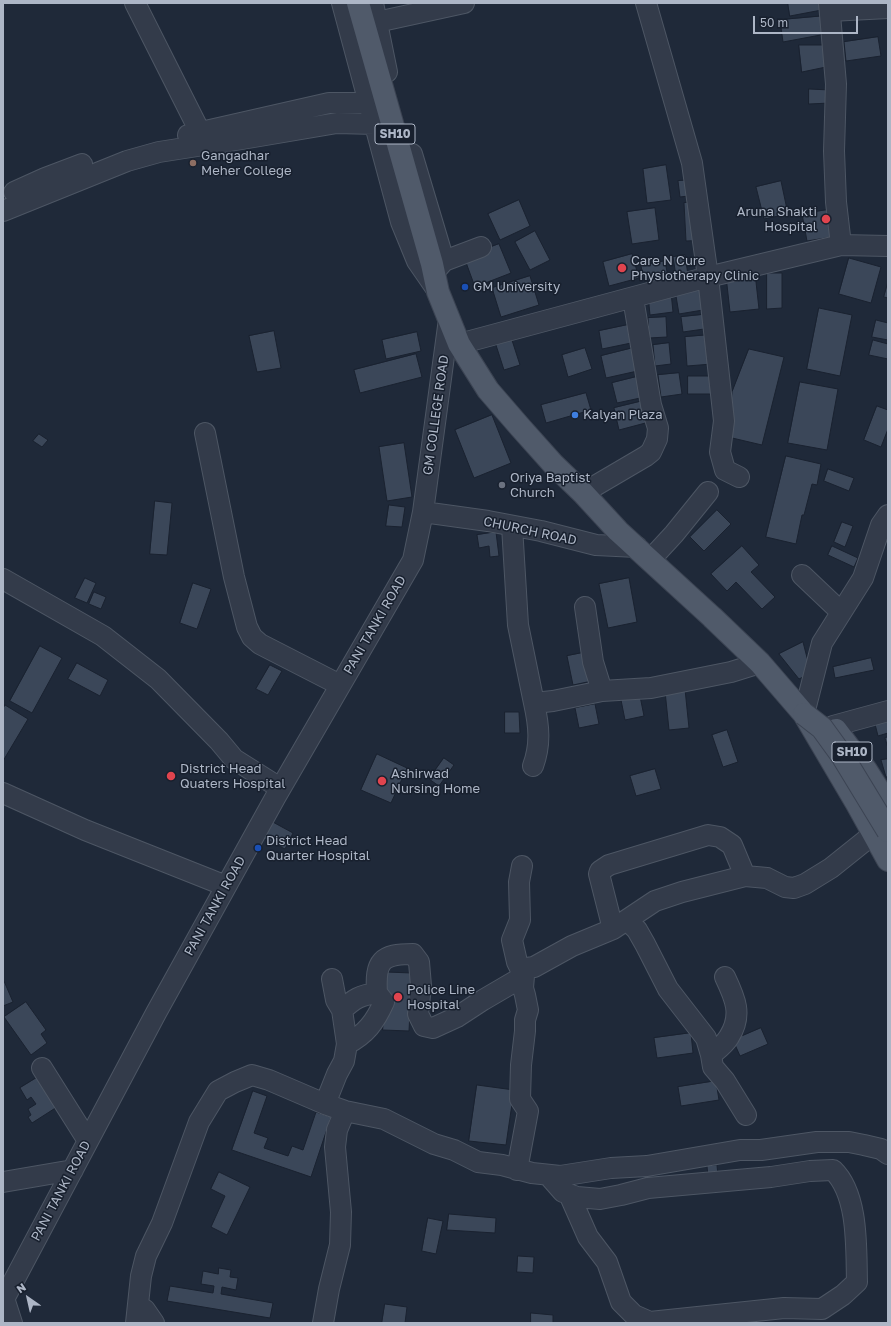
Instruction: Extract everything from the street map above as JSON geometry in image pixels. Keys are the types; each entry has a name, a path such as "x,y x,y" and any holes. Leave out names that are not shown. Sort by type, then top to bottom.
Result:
{"main road":[{"name":"SH10","path":"358,3 437,272 449,318 459,344 488,390 554,465 583,493 618,531 712,616 760,663 804,714 820,717 833,726 866,770 888,805"},
{"path":"804,714 822,728 843,757 883,829 888,860"}],"street":[{"path":"135,3 200,132"},
{"path":"342,3 401,222 417,261 437,272"},
{"path":"373,3 389,81 437,272"},
{"path":"376,22 464,3"},
{"path":"646,3 692,163 708,277 724,421 720,452 725,470 739,477"},
{"path":"841,245 836,202 834,151 836,84 830,7 888,8"},
{"path":"3,197 45,178 95,159 147,143 329,103 369,103"},
{"path":"3,211 120,163 160,152 337,123 375,124"},
{"path":"459,344 708,277 841,245 888,246"},
{"path":"437,272 481,247"},
{"path":"583,493 646,456 651,452 657,439 658,428 651,405 633,298"},
{"name":"GM COLLEGE ROAD","path":"423,512 449,318"},
{"path":"205,433 234,577 247,627 252,637 260,644 340,686"},
{"path":"643,553 674,534 708,492"},
{"name":"CHURCH ROAD","path":"423,512 488,521 540,531 596,545 643,553"},
{"name":"PANI TANKI ROAD","path":"4,1299 280,788 414,560 423,512"},
{"path":"804,714 822,643 863,578 881,525 888,515"},
{"path":"512,526 518,625 538,721 537,754 533,766"},
{"path":"802,575 842,612"},
{"path":"3,580 103,636 158,679 219,741 234,759 280,788"},
{"path":"585,607 593,662 602,691"},
{"path":"534,703 602,691 651,688 731,672 760,663"},
{"path":"833,726 888,711"},
{"path":"3,794 85,830 226,886"},
{"path":"347,1044 357,1038 377,1018 384,1002 377,993 376,982 378,968 384,959 396,954 413,954 419,962 421,986 418,1014 424,1026 433,1028 457,1017 522,973 572,946 620,924 655,901 682,892 745,876 767,878 785,887 794,888 805,884 831,868 883,829"},
{"path":"745,876 732,845 720,837 708,835 609,864 600,871 599,874 620,924 637,930 668,989 706,1038 712,1055 713,1067 725,1081 746,1115"},
{"path":"517,1170 528,1111 520,1099 525,1020 528,1010 526,995 523,988 522,973 512,940 520,920 519,882 522,866"},
{"path":"712,1055 729,1037 738,1015 734,997 725,977"},
{"path":"325,1104 344,1061 347,1044 342,1010 336,1000 332,979"},
{"path":"342,1010 353,999 366,994 377,993"},
{"path":"42,1068 88,1141"},
{"path":"137,1314 141,1276 146,1256 162,1223 199,1122 218,1091 252,1075 269,1080 345,1111 384,1119 434,1144 454,1150 478,1162 502,1165 517,1170 560,1176 611,1168 647,1166 717,1154 817,1142 849,1142 881,1149 888,1154"},
{"path":"322,1323 340,1245 341,1212 335,1147 337,1130 345,1111"},
{"path":"717,1154 724,1160 728,1181"},
{"path":"3,1182 73,1170"},
{"path":"548,1174 563,1192 569,1194 577,1197 600,1198 621,1195 648,1188 771,1178 810,1171 833,1170 841,1178 851,1205 856,1248 856,1282 843,1295 822,1309 784,1308 650,1322 634,1315 621,1302 608,1262 588,1237 569,1194"},
{"path":"4,1299 12,1323"},
{"path":"137,1314 145,1310 154,1323"}],"building":[{"path":"788,3 826,3 827,9 790,16"},
{"path":"825,16 826,34 783,42 780,20"},
{"path":"878,37 881,56 846,61 844,42"},
{"path":"799,45 823,45 826,67 802,72"},
{"path":"809,89 830,90 830,103 809,104"},
{"path":"666,165 671,200 647,203 643,169"},
{"path":"704,179 705,194 680,197 678,181"},
{"path":"781,181 788,214 764,219 756,187"},
{"path":"519,200 530,226 500,240 488,214"},
{"path":"707,201 710,240 686,241 684,203"},
{"path":"655,208 659,240 632,244 627,212"},
{"path":"833,209 832,237 807,241 802,214"},
{"path":"535,231 550,260 530,270 515,242"},
{"path":"499,244 511,273 475,287 464,257"},
{"path":"632,254 639,278 609,286 603,262"},
{"path":"685,255 688,275 676,276 673,257"},
{"path":"849,258 881,267 871,303 839,294"},
{"path":"665,261 668,277 644,281 641,266"},
{"path":"755,273 759,309 730,312 726,276"},
{"path":"767,273 782,273 782,308 767,309"},
{"path":"530,276 539,305 501,317 492,288"},
{"path":"888,282 888,298 884,297"},
{"path":"706,286 709,309 679,314 675,290"},
{"path":"671,292 673,312 650,315 648,295"},
{"path":"819,308 852,315 840,376 807,369"},
{"path":"710,314 711,328 683,332 681,317"},
{"path":"666,317 667,337 649,338 648,318"},
{"path":"876,320 888,323 888,340 872,337"},
{"path":"632,324 636,342 602,349 599,331"},
{"path":"274,331 281,368 257,372 249,336"},
{"path":"417,332 421,351 386,359 382,340"},
{"path":"709,335 712,364 687,366 685,337"},
{"path":"511,337 520,365 504,370 495,342"},
{"path":"873,340 888,344 888,359 869,355"},
{"path":"669,343 671,364 655,366 653,345"},
{"path":"637,347 642,370 606,378 601,356"},
{"path":"585,348 592,369 568,377 562,355"},
{"path":"749,349 784,357 762,445 728,437 732,392"},
{"path":"416,354 422,377 360,393 354,370"},
{"path":"679,373 682,394 661,397 658,375"},
{"path":"640,376 645,397 617,403 612,383"},
{"path":"688,376 714,376 715,394 688,394"},
{"path":"800,382 838,389 827,450 788,443"},
{"path":"586,393 591,410 546,423 541,405"},
{"path":"647,400 653,421 619,430 614,408"},
{"path":"877,406 888,410 888,429 881,447 864,440"},
{"path":"492,415 511,463 474,478 455,430"},
{"path":"39,434 48,440 42,447 33,441"},
{"path":"404,443 412,497 387,501 379,447"},
{"path":"786,456 821,464 817,485 812,484 804,515 802,515 796,544 766,537"},
{"path":"828,469 854,478 849,491 824,481"},
{"path":"155,501 172,503 167,555 150,554"},
{"path":"389,505 405,507 402,527 386,526"},
{"path":"717,510 731,524 704,551 690,537"},
{"path":"842,522 853,526 845,547 834,542"},
{"path":"496,532 499,556 490,557 489,546 479,548 477,535"},
{"path":"742,546 759,565 751,572 775,597 762,609 736,582 727,591 711,574"},
{"path":"832,546 858,558 854,567 828,555"},
{"path":"85,578 96,583 87,603 75,598"},
{"path":"629,578 637,622 608,628 599,584"},
{"path":"193,583 211,589 197,629 180,623"},
{"path":"94,592 106,597 101,609 89,604"},
{"path":"803,642 811,673 799,679 779,654"},
{"path":"40,646 62,658 32,713 10,701"},
{"path":"587,652 592,681 573,685 567,656"},
{"path":"871,658 874,670 835,678 833,667"},
{"path":"77,663 108,680 100,696 68,679"},
{"path":"270,665 282,671 268,695 256,689"},
{"path":"685,689 689,728 669,730 665,691"},
{"path":"640,696 644,716 625,720 621,700"},
{"path":"595,704 599,724 579,728 575,708"},
{"path":"5,705 28,719 3,761 3,709"},
{"path":"505,712 519,712 520,733 505,733"},
{"path":"888,716 888,733 878,736 874,720"},
{"path":"727,730 738,762 723,767 712,735"},
{"path":"888,737 888,748 885,738"},
{"path":"377,754 407,768 391,803 361,790"},
{"path":"444,758 454,765 439,786 429,779"},
{"path":"888,759 888,777 886,777 881,760"},
{"path":"655,769 661,789 636,796 630,776"},
{"path":"271,821 293,833 285,849 263,838"},
{"path":"386,972 412,973 409,1031 383,1030"},
{"path":"3,981 13,1002 3,1006"},
{"path":"26,1002 46,1030 41,1034 47,1043 31,1055 4,1017"},
{"path":"761,1028 768,1044 740,1056 733,1040"},
{"path":"691,1033 693,1053 657,1058 654,1038"},
{"path":"38,1077 57,1107 32,1123 28,1117 31,1115 28,1109 36,1104 31,1097 27,1100 20,1088"},
{"path":"716,1081 719,1100 681,1106 678,1087"},
{"path":"477,1085 514,1090 506,1145 469,1141"},
{"path":"253,1091 267,1096 254,1133 268,1138 264,1148 288,1156 292,1146 303,1150 316,1112 331,1117 311,1177 232,1150"},
{"path":"717,1165 718,1176 708,1177 707,1166"},
{"path":"219,1172 250,1187 227,1235 211,1227 225,1196 211,1189"},
{"path":"449,1214 496,1218 495,1233 447,1230"},
{"path":"428,1218 443,1221 436,1254 422,1251"},
{"path":"518,1256 534,1257 533,1273 517,1272"},
{"path":"219,1268 231,1270 230,1277 238,1278 236,1290 222,1287 221,1294 273,1303 270,1318 167,1301 170,1286 213,1293 214,1286 201,1284 203,1271 218,1274"},
{"path":"385,1304 407,1307 405,1323 382,1323"},
{"path":"531,1313 553,1315 553,1323 531,1323"}],"place":[{"name":"Gangadhar Meher College","path":"193,163"},
{"name":"Aruna Shakti Hospital","path":"826,219"},
{"name":"Care N Cure Physiotherapy Clinic","path":"622,268"},
{"name":"GM University","path":"465,287"},
{"name":"Kalyan Plaza","path":"575,415"},
{"name":"Oriya Baptist Church","path":"502,485"},
{"name":"District Head Quaters Hospital","path":"171,776"},
{"name":"Ashirwad Nursing Home","path":"382,781"},
{"name":"District Head Quarter Hospital","path":"258,848"},
{"name":"Police Line Hospital","path":"398,997"}]}
